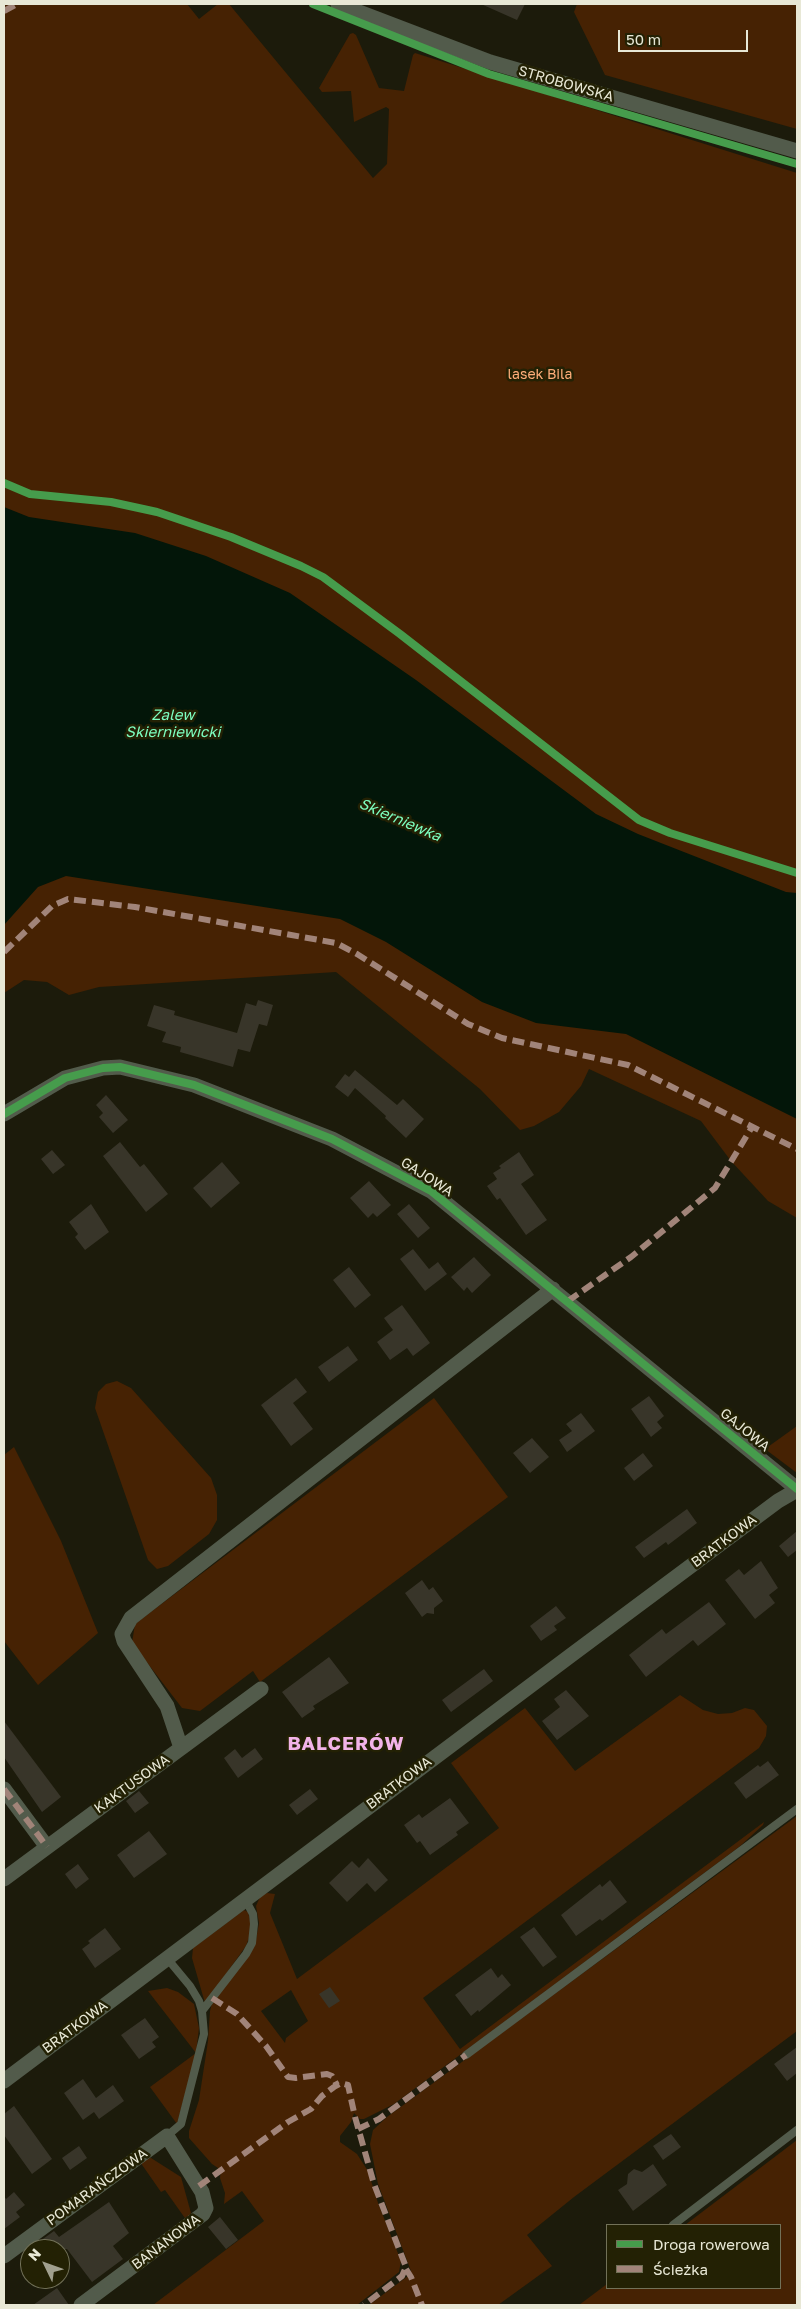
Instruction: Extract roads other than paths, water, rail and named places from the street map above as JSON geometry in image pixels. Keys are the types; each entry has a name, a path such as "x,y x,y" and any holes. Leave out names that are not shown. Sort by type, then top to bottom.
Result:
{"street":[{"name":"STROBOWSKA","path":"338,4 490,62 797,151"},
{"name":"GAJOWA","path":"4,1114 65,1078 103,1068 120,1067 194,1085 332,1139 431,1191 797,1489"},
{"path":"181,1748 167,1706 124,1641 122,1634 131,1618 553,1289"},
{"name":"BRATKOWA","path":"4,2082 166,1957 778,1501 797,1489"},
{"name":"KAKTUSOWA","path":"4,1879 261,1689"},
{"path":"4,1789 47,1847"},
{"name":"POMARAŃCZOWA","path":"4,2256 167,2136"},
{"name":"BANANOWA","path":"81,2305 203,2214 206,2208 202,2192 167,2136"}],"lane":[{"path":"466,2055 797,1810"},
{"path":"202,2010 246,1954 252,1943 253,1914 245,1898"},
{"path":"166,1957 190,1986 202,2010 204,2034 183,2118 177,2128 167,2136"},
{"path":"674,2224 797,2130"}],"water":[{"name":"Zalew Skierniewicki","path":"4,507 29,517 135,533 206,556 290,593 416,680 596,814 638,834 786,892 797,893 797,1119 626,1034 536,1023 482,1002 386,942 340,919 66,876 38,887 4,925"}],"district":[{"name":"BALCERÓW","path":"346,1744"}],"park label":[{"name":"lasek Bila","path":"540,375"}],"water label":[{"name":"Skierniewka","path":"400,820"}]}
